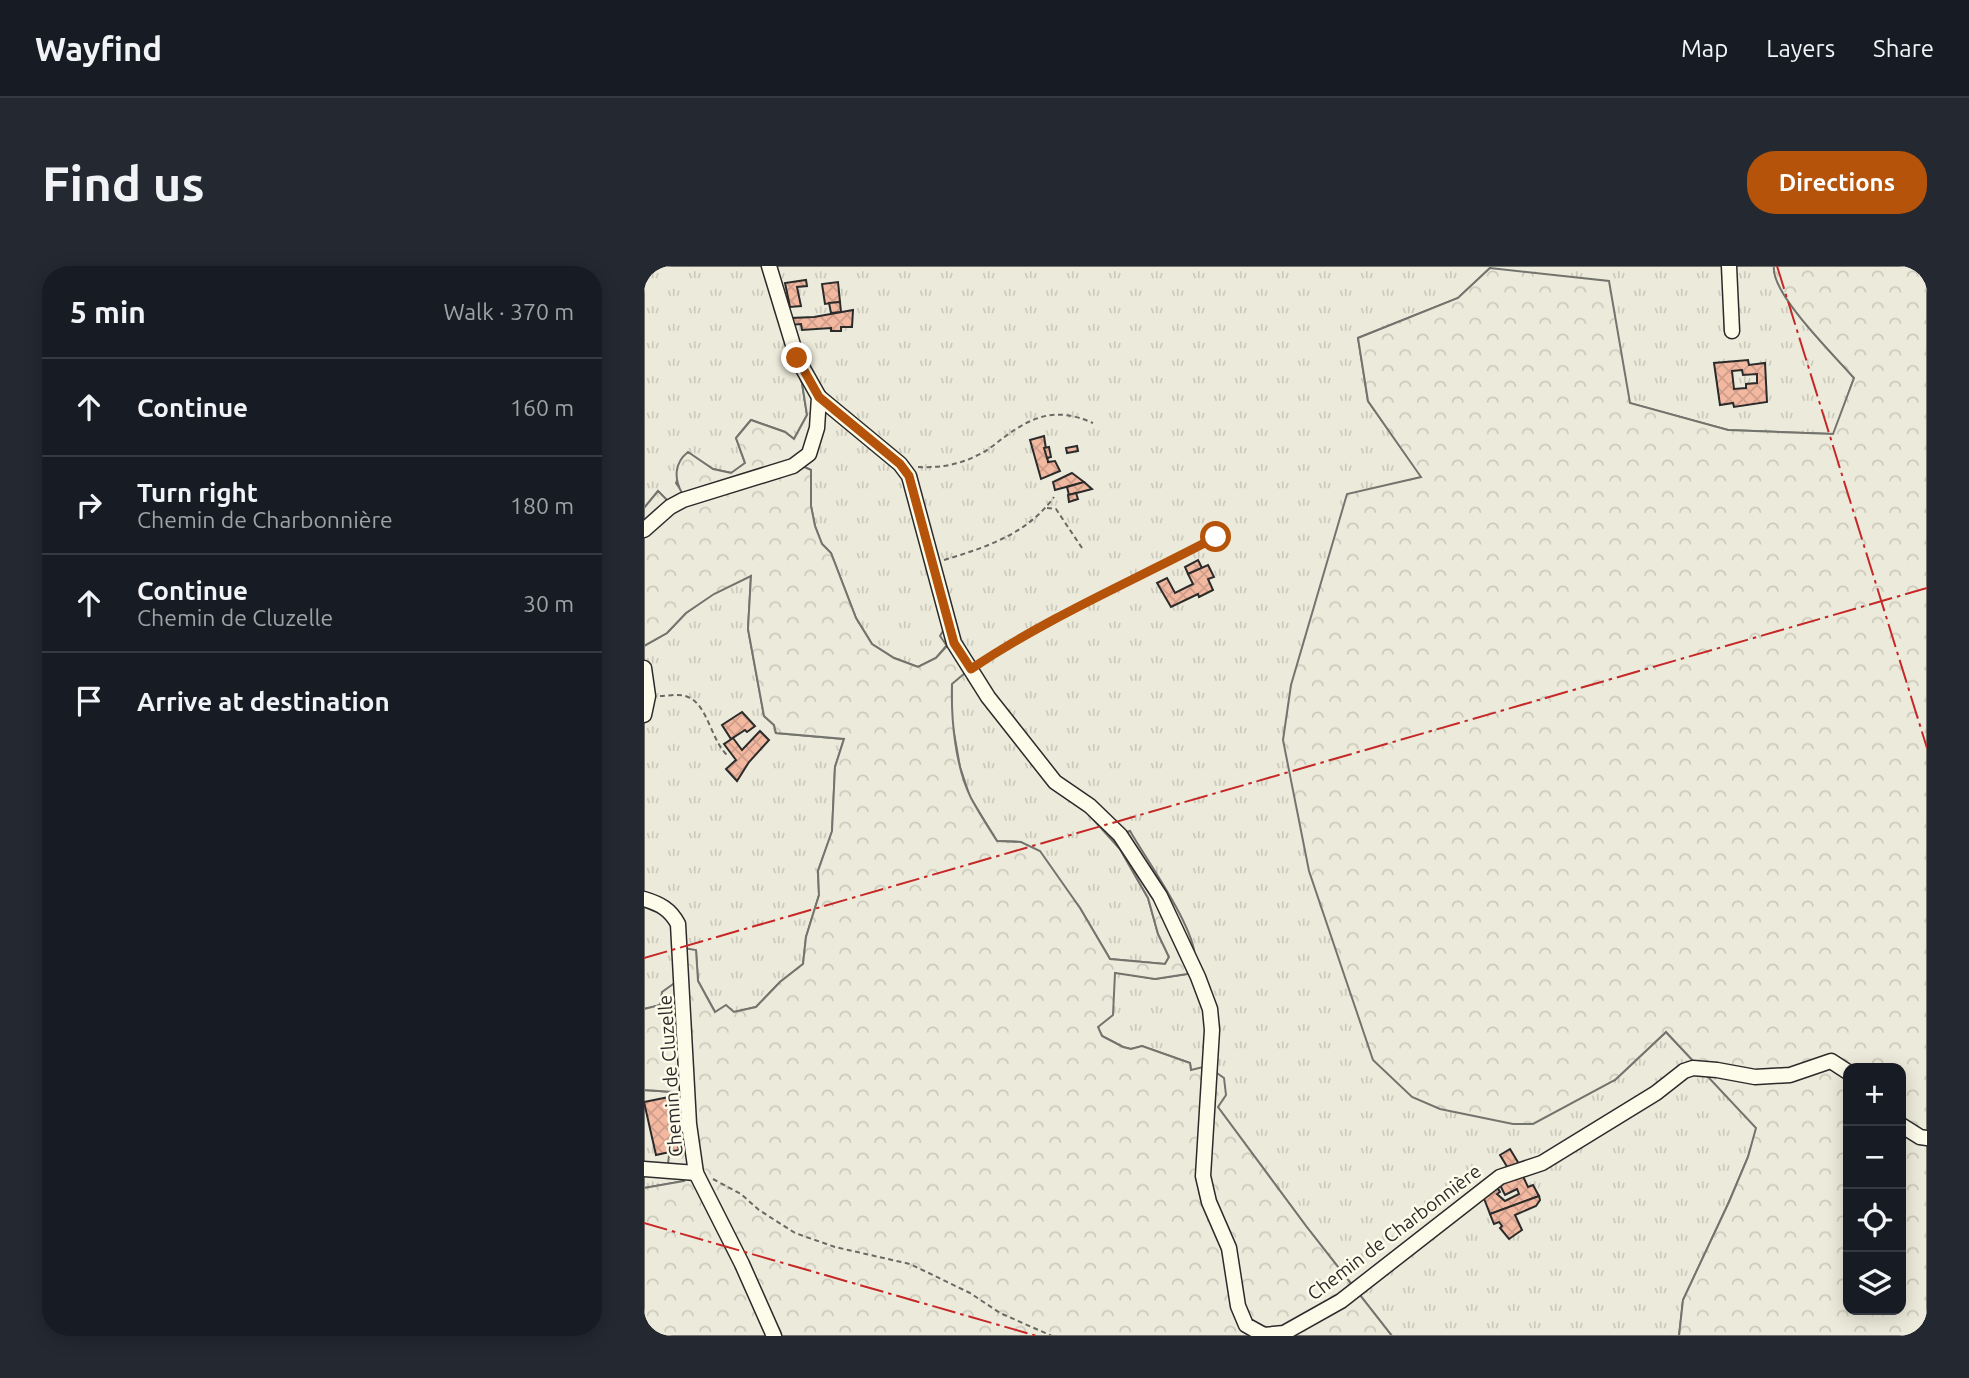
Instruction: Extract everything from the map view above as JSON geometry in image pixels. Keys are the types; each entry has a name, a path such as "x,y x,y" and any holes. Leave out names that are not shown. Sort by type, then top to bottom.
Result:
{"street":[{"path":"644,530 670,507 683,500 793,466 809,454 817,428 819,397 797,358 769,266"},
{"path":"1729,266 1732,331"},
{"name":"Chemin de Charbonnière","path":"819,397 900,464 909,476 954,643 988,697 1055,782 1090,806 1120,835 1160,897 1198,977 1210,1009 1212,1030 1203,1176 1209,1202 1229,1248 1238,1306 1246,1325 1264,1335 1284,1333 1342,1301 1500,1177 1542,1163 1656,1093 1684,1071 1693,1068 1717,1070 1755,1077 1790,1075 1831,1061 1843,1067"},
{"path":"644,668 648,695 644,715"},
{"name":"Chemin de Cluzelle","path":"644,899 661,904 672,913 678,924 689,1124 696,1173 742,1264 774,1336"},
{"path":"1903,1126 1920,1137 1927,1138"},
{"path":"644,1169 696,1173"}],"path":[{"path":"900,464 920,468 948,466 979,456 1012,431 1045,415 1059,413 1093,423"},
{"path":"933,564 1017,533 1046,508 1054,497"},
{"path":"1046,508 1056,509 1084,551"},
{"path":"971,669 1018,638 1075,606 1135,580 1216,537"},
{"path":"648,695 690,697 701,708 711,732 728,756"},
{"path":"696,1173 710,1177 741,1194 759,1210 795,1233 835,1247 911,1264 970,1293 1000,1313 1052,1336"}],"green space":[{"path":"644,266 1774,266 1776,278 1793,308 1854,378 1834,434 1728,430 1629,403 1490,268 1458,298 1358,338 1368,401 1422,477 1615,1080 1666,1032 1757,1128 1729,1202 1683,1300 1679,1336 1392,1336 1191,1071 1190,1063 1142,1046 1131,1049 1123,1047 1102,1036 1098,1028 1115,972 1155,979 1187,974 1130,831 1117,836 1091,817 1120,849 1148,898 1158,934 1169,957 1165,964 1110,959 1080,908 1061,883 1021,842 997,841 970,797 960,767 951,716 952,684 947,645 936,658 918,667 894,658 872,644 856,618 831,553 822,544 815,526 811,506 811,470 792,462 820,410 793,360 802,383 807,415 794,439 785,432 751,420 736,438 745,463 732,473 713,469 688,453 676,483 683,493 668,502 658,491 644,508"},
{"path":"1774,266 1927,266 1927,1336 1679,1336 1683,1300 1729,1202 1748,1157 1756,1128 1666,1032 1615,1080 1533,1124 1513,1124 1440,1109 1412,1097 1373,1060 1309,871 1283,740 1291,685 1347,494 1421,477 1368,401 1358,338 1458,298 1490,268 1609,281 1630,403 1728,430 1833,434 1854,378 1819,340 1782,292"},
{"path":"793,359 812,392 819,431 793,462 811,470 811,506 822,544 831,553 856,618 872,644 894,658 918,667 936,658 947,646 940,636 947,624 965,673 952,684 953,727 961,772 971,798 997,841 1021,842 1040,851 1080,908 1110,959 1165,964 1169,957 1158,934 1148,898 1120,849 1091,816 1117,836 1130,831 1180,913 1193,947 1193,966 1187,974 1155,979 1115,973 1113,1015 1098,1027 1102,1036 1123,1047 1131,1049 1142,1046 1190,1063 1191,1070 1207,1066 1224,1078 1226,1095 1218,1107 1392,1336 644,1336 644,1188 684,1181 679,1166 668,1164 669,1155 684,1151 673,1092 644,1090 644,1009 660,1005 662,992 687,974 683,948 696,950 698,981 715,1012 726,1005 734,1012 756,1007 780,982 803,964 806,937 819,895 818,871 832,831 835,767 844,739 776,733 774,725 764,716 748,629 751,576 714,594 686,613 667,633 644,646 644,508 658,491 668,501 682,493 677,471 680,461 688,452 713,469 731,473 745,463 736,438 751,420 785,432 794,439 807,415 802,383"},
{"path":"751,575 748,629 764,716 774,725 776,733 844,739 835,767 832,832 818,871 819,895 806,937 803,964 780,982 756,1007 734,1012 715,1012 698,981 696,950 688,974 661,1005 644,1009 644,646 667,633 686,613 714,593"},
{"path":"644,1090 673,1092 684,1152 680,1166 684,1181 644,1188"}],"building":[{"path":"806,280 807,286 797,287 801,306 790,307 785,283"},
{"path":"838,282 840,302 825,304 822,284"},
{"path":"840,302 841,312 831,313 829,303"},
{"path":"853,310 852,327 841,327 841,331 831,331 831,328 802,330 801,324 791,325 791,318"},
{"path":"1748,360 1749,365 1765,363 1767,402 1734,407 1733,403 1720,405 1714,363","holes":["1742,370 1743,375 1757,374 1757,383 1734,389 1732,371"]},
{"path":"1044,436 1048,462 1055,461 1060,471 1041,479 1030,440"},
{"path":"1077,446 1078,451 1067,453 1066,448"},
{"path":"1049,447 1051,457 1047,458 1044,448"},
{"path":"1072,473 1084,482 1055,490 1053,482"},
{"path":"1084,482 1092,489 1069,495 1067,487"},
{"path":"1076,493 1078,499 1069,502 1068,495"},
{"path":"1198,560 1202,568 1188,574 1185,567"},
{"path":"1208,565 1214,577 1208,579 1213,590 1171,607 1157,583 1167,578 1175,593 1193,584 1188,574"},
{"path":"742,712 755,726 731,739 722,725"},
{"path":"760,731 769,740 749,762 737,781 726,769 736,760 724,744 733,738 742,750"},
{"path":"669,1097 679,1150 656,1155 644,1102"},
{"path":"1510,1149 1519,1164 1509,1170 1500,1155"},
{"path":"1521,1172 1528,1187 1533,1185 1539,1196 1490,1214 1483,1196 1497,1187 1500,1192 1497,1194 1505,1201 1519,1194 1517,1189 1505,1195 1500,1185"},
{"path":"1539,1196 1540,1200 1536,1206 1515,1215 1522,1230 1509,1239 1500,1228 1502,1226 1499,1222 1494,1224 1490,1214"}],"power":[{"path":"1777,266 1927,748"},
{"path":"644,958 1927,588"},
{"path":"644,1223 1037,1336"}],"route":[{"path":"797,358 819,397 900,464 909,476 954,643 971,669 1018,638 1075,606 1135,580 1216,537"}]}
